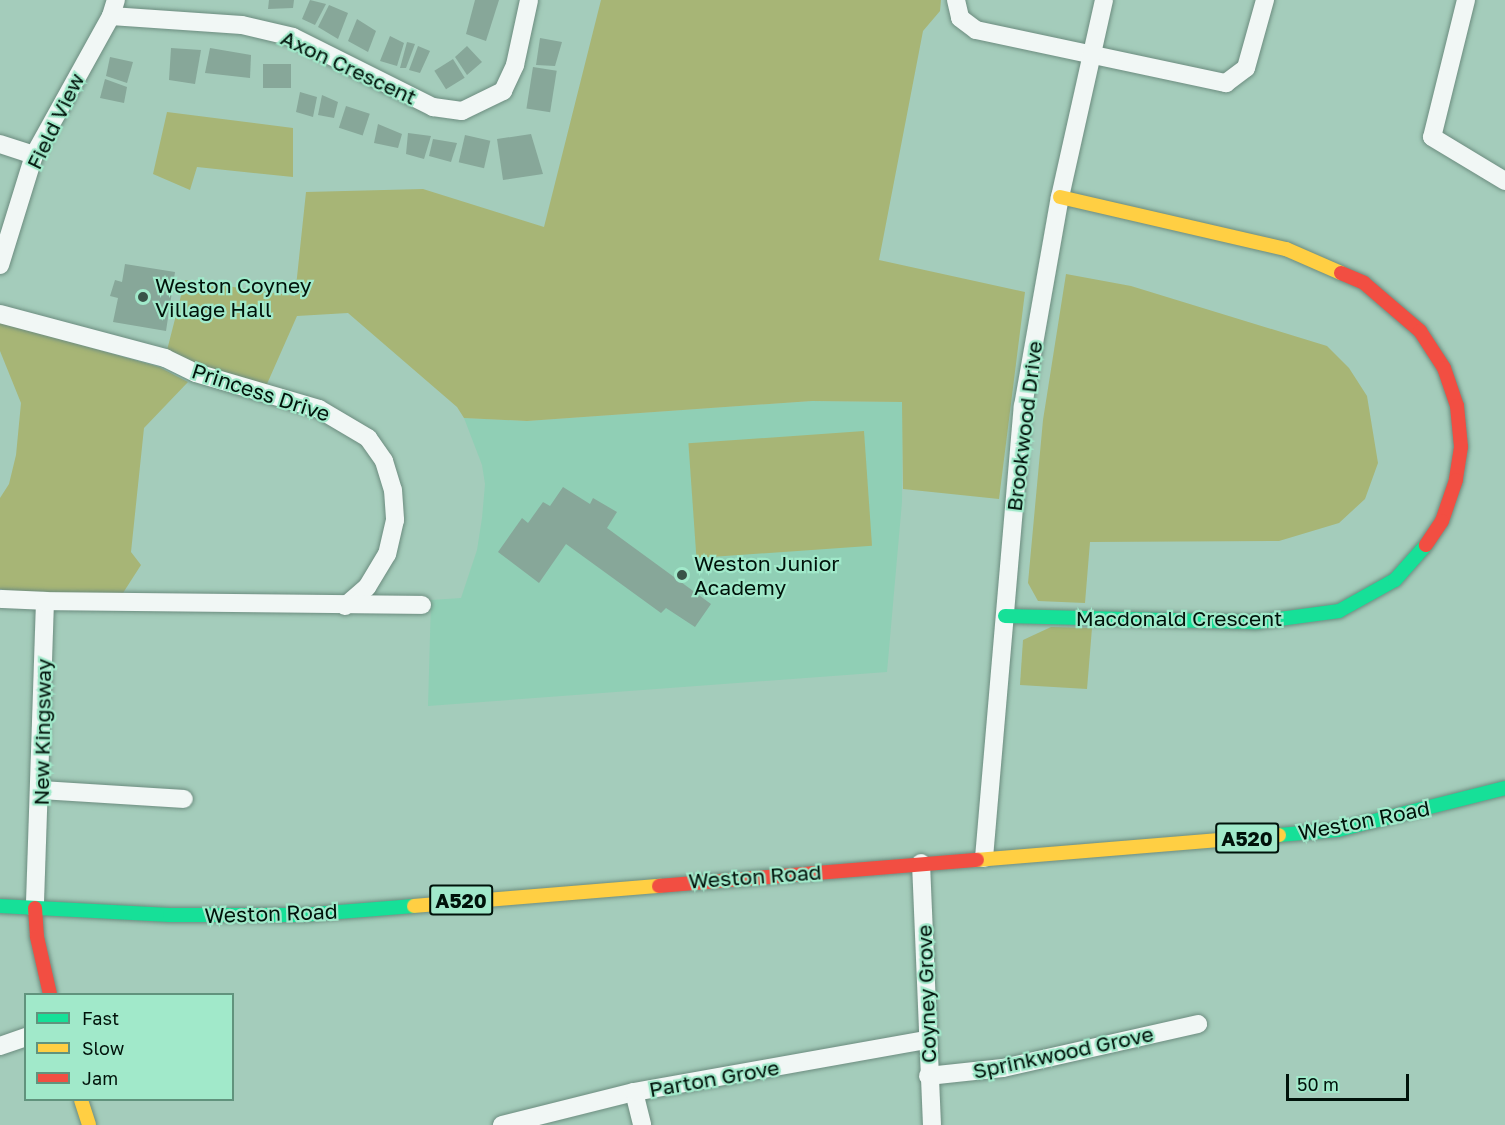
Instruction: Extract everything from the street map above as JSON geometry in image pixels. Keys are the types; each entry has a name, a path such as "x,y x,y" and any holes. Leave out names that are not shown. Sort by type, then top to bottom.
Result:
{"main road":[{"name":"Macdonald Crescent","path":"1005,616 1257,622 1339,611 1395,580 1416,561 1442,521 1456,480 1461,447 1457,406 1444,368 1412,323 1364,283 1286,249 1060,197"},
{"name":"Weston Road","path":"0,906 170,915 302,915 1338,830 1505,788"},
{"path":"35,908 37,937 50,993"},
{"path":"81,1101 89,1125"}],"street":[{"name":"Axon Crescent","path":"113,8 242,25 293,37 433,107 462,111 503,91 515,65 529,0"},
{"path":"956,0 960,18 976,30 1089,56 1226,83 1246,68 1265,0"},
{"name":"Brookwood Drive","path":"984,858 1023,406 1060,197 1089,56 1104,0"},
{"path":"1466,0 1432,137 1505,181"},
{"name":"Field View","path":"0,265 34,155 113,8"},
{"path":"0,144 34,155"},
{"name":"Princess Drive","path":"0,315 165,358 201,374 319,409 368,438 384,461 393,490 395,520 387,554 367,587 345,606"},
{"path":"0,598 45,601 345,606 422,605"},
{"name":"New Kingsway","path":"35,908 42,790 45,601"},
{"path":"42,790 184,799"},
{"name":"Coyney Grove","path":"921,863 928,1076 932,1125"},
{"name":"Sprinkwood Grove","path":"928,1076 1003,1068 1198,1024"},
{"path":"0,1046 24,1038"},
{"name":"Parton Grove","path":"502,1125 634,1092 927,1040"},
{"path":"634,1092 642,1125"}],"shaded area":[{"path":"601,0 941,0 940,11 923,31 879,260 1025,292 999,499 903,489 902,402 812,401 527,421 464,418 457,407 348,313 297,316 263,393 165,358 185,280 295,296 306,192 423,189 544,227"},
{"path":"167,112 293,128 293,177 197,167 190,190 153,174"},
{"path":"1066,274 1131,286 1327,346 1349,368 1367,396 1378,463 1365,499 1339,523 1279,541 1090,542 1085,603 1038,601 1028,583 1043,420"},
{"path":"0,322 159,367 188,382 144,428 131,552 141,565 123,593 33,595 0,589 0,498 9,484 16,455 21,403 0,351"},
{"name":"Weston Junior Academy","path":"812,401 903,402 902,502 887,672 428,706 431,600 461,598 477,550 482,518 485,484 482,465 464,418 527,421"},
{"path":"864,431 872,546 696,558 688,443"},
{"path":"1051,627 1092,628 1087,689 1020,685 1023,640"}],"building":[{"path":"269,0 294,0 293,8 268,9"},
{"path":"310,0 326,4 315,25 302,19"},
{"path":"475,0 499,0 486,41 466,34"},
{"path":"329,5 348,13 338,39 318,27"},
{"path":"357,19 376,31 368,52 348,41"},
{"path":"390,36 404,43 397,66 380,61"},
{"path":"540,38 562,42 555,66 536,65"},
{"path":"407,42 415,44 406,68 400,68"},
{"path":"418,46 430,51 420,73 409,70"},
{"path":"467,46 482,62 467,75 455,57"},
{"path":"171,48 201,50 195,84 169,80"},
{"path":"210,48 251,55 250,78 205,73"},
{"path":"110,57 133,62 127,83 106,76"},
{"path":"453,59 465,78 446,89 434,71"},
{"path":"263,64 291,64 291,88 263,88"},
{"path":"533,67 557,71 550,112 526,108"},
{"path":"105,79 127,87 124,103 100,98"},
{"path":"300,92 317,97 313,117 296,112"},
{"path":"322,95 338,102 334,118 318,115"},
{"path":"346,106 370,114 363,136 339,128"},
{"path":"378,124 402,134 398,148 374,143"},
{"path":"408,133 431,136 424,159 406,154"},
{"path":"531,134 543,174 503,180 497,139"},
{"path":"465,135 490,141 484,168 459,162"},
{"path":"433,139 457,143 451,162 429,156"},
{"name":"Weston Coyney Village Hall","path":"125,264 175,272 166,331 113,322 118,298 110,296 115,280 122,282"},
{"path":"563,487 590,504 593,498 617,512 607,528 711,604 695,627 666,608 661,613 566,544 539,583 498,552 522,518 528,523 543,502 550,506"}],"traffic: fast":[{"path":"1005,616 1257,622 1339,611 1395,580 1426,545"},
{"path":"1279,835 1338,830 1505,788"},
{"path":"0,906 170,915 302,915 414,906"}],"traffic: slow":[{"path":"1060,197 1286,249 1341,273"},
{"path":"977,860 1279,835"},
{"path":"414,906 659,886"},
{"path":"81,1101 89,1125"}],"traffic: jam":[{"path":"1341,273 1364,283 1420,331 1444,368 1457,406 1461,447 1456,480 1442,521 1426,545"},
{"path":"659,886 977,860"},
{"path":"35,908 37,937 50,993"}],"place":[{"name":"Weston Coyney Village Hall","path":"143,297"},
{"name":"Weston Junior Academy","path":"682,575"}]}
